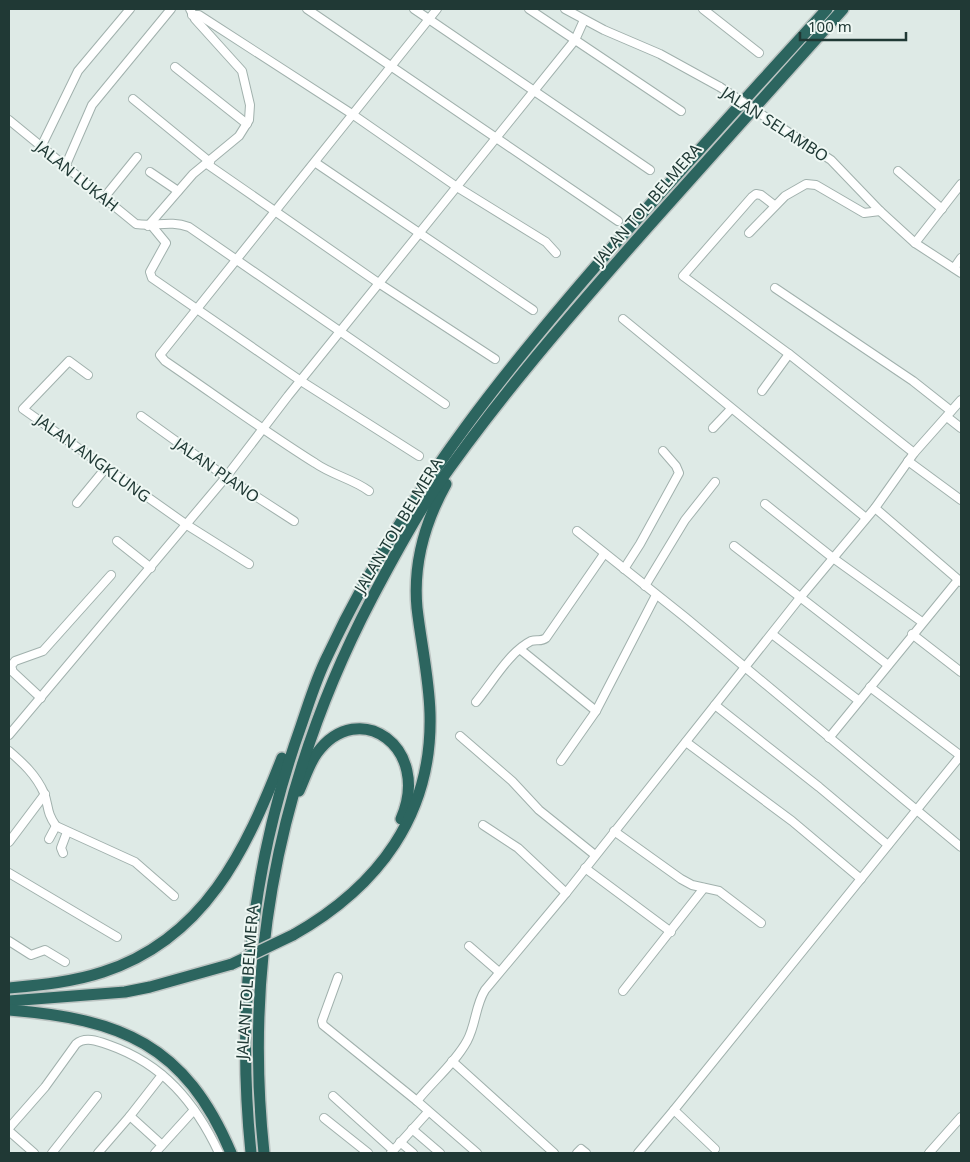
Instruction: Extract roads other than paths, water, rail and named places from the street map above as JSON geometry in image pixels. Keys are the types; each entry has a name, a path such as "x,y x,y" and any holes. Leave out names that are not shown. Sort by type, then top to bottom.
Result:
{"highway":[{"name":"JALAN TOL BELMERA","path":"251,1153 245,1072 245,1000 256,893 270,827 288,763 325,660 349,612 420,489 476,410 556,310 827,9"},
{"name":"JALAN TOL BELMERA","path":"264,1153 258,1071 259,999 264,936 280,842 307,748 336,673 356,629 398,549 430,496 470,441 562,324 842,9"},
{"path":"9,1002 125,992 176,981 231,961 328,913 373,874 396,844 416,802 426,763 430,713 417,606 420,555 431,514 470,441"},
{"path":"9,988 64,981 120,966 136,958 187,923 209,900 236,861 268,794 298,717 316,685"},
{"path":"280,842 309,766 318,752 330,740 343,732 367,731 379,733 392,741 400,750 409,773 410,784 408,799 396,831 384,851 348,891 292,932"},
{"path":"9,997 88,992 124,986 231,961"},
{"path":"9,1010 53,1013 92,1021 142,1041 163,1056 188,1079 208,1107 231,1153"}],"street":[{"path":"41,147 78,71 130,9"},
{"path":"65,167 92,105 170,9"},
{"path":"307,9 392,65 618,221"},
{"path":"414,9 535,89 650,170"},
{"path":"369,491 361,485 325,470 263,429 162,358 161,353 316,163 352,114 437,9"},
{"path":"529,9 681,111"},
{"name":"JALAN SELAMBO","path":"565,9 584,20 660,54 720,87 831,160 880,211 915,243 961,273"},
{"path":"704,9 759,53"},
{"path":"191,12 199,15 352,114 457,187 546,242 556,253"},
{"path":"150,226 193,174 209,163 239,136 247,124 250,105 242,71 191,12"},
{"path":"9,735 226,478 418,234 575,40 584,20"},
{"path":"176,67 247,124"},
{"path":"133,99 209,163 275,212 380,284 495,359"},
{"name":"JALAN LUKAH","path":"10,124 136,224 150,226"},
{"path":"103,199 137,157"},
{"path":"316,163 418,234 534,310"},
{"path":"898,171 942,208"},
{"path":"150,172 178,192"},
{"path":"749,233 774,205 794,189 806,184 816,185 864,213 880,211"},
{"path":"915,243 961,184"},
{"path":"774,205 762,195 756,194 752,197 683,276 789,354 914,453"},
{"path":"150,226 166,223 189,227 402,372 445,404"},
{"path":"150,226 166,243 150,276 197,311 301,381 419,456"},
{"path":"954,268 961,258"},
{"path":"775,288 913,381 949,414 961,428"},
{"path":"623,320 866,518"},
{"path":"762,391 789,354"},
{"name":"JALAN ANGKLUNG","path":"88,375 68,361 23,409 105,469 187,525 249,564"},
{"path":"417,1101 452,1061 471,1033 479,1000 499,972 566,893 800,599 875,508 914,453 961,400"},
{"path":"713,428 731,409"},
{"name":"JALAN PIANO","path":"141,416 226,478 294,521"},
{"path":"624,568 640,544 679,473 676,466 663,451"},
{"path":"908,461 961,500"},
{"path":"77,503 105,469"},
{"path":"645,586 685,520 715,482"},
{"path":"765,504 834,558 922,622"},
{"path":"828,738 922,622 960,581 875,508"},
{"path":"577,531 746,668 828,738 918,809 961,847"},
{"path":"117,541 151,568"},
{"path":"734,546 800,599 888,665"},
{"path":"476,702 521,650 532,641 542,641 546,638 604,554"},
{"path":"41,698 13,672 12,666 15,661 43,651 111,575"},
{"path":"561,761 596,711 656,595"},
{"path":"772,634 858,700"},
{"path":"912,634 961,672"},
{"path":"521,650 596,711"},
{"path":"638,1153 961,756 870,687"},
{"path":"715,706 819,787 888,845"},
{"path":"460,736 512,781 539,810 595,855"},
{"path":"686,742 792,821 861,878"},
{"path":"9,751 34,776 44,794 48,814 56,826 135,862 174,896"},
{"path":"9,842 44,794"},
{"path":"483,824 518,848 566,893"},
{"path":"49,838 56,826"},
{"path":"614,831 681,879 704,888 719,891 761,923"},
{"path":"63,853 61,848 67,832"},
{"path":"585,868 671,932"},
{"path":"9,873 117,937"},
{"path":"623,991 704,888"},
{"path":"9,941 31,955 46,950 65,962"},
{"path":"469,946 499,972"},
{"path":"338,978 322,1021 323,1024 477,1153"},
{"path":"34,1153 9,1130 80,1040 96,1041 137,1056 178,1087 219,1153"},
{"path":"452,1061 554,1153"},
{"path":"98,1153 162,1075"},
{"path":"52,1153 97,1096"},
{"path":"333,1096 392,1151 428,1112"},
{"path":"155,1153 194,1110"},
{"path":"674,1110 715,1149"},
{"path":"130,1116 162,1145"},
{"path":"930,1153 961,1117"},
{"path":"324,1118 368,1153"},
{"path":"412,1129 440,1153"},
{"path":"400,1142 413,1153"},
{"path":"577,1153 581,1149 586,1153"}]}
